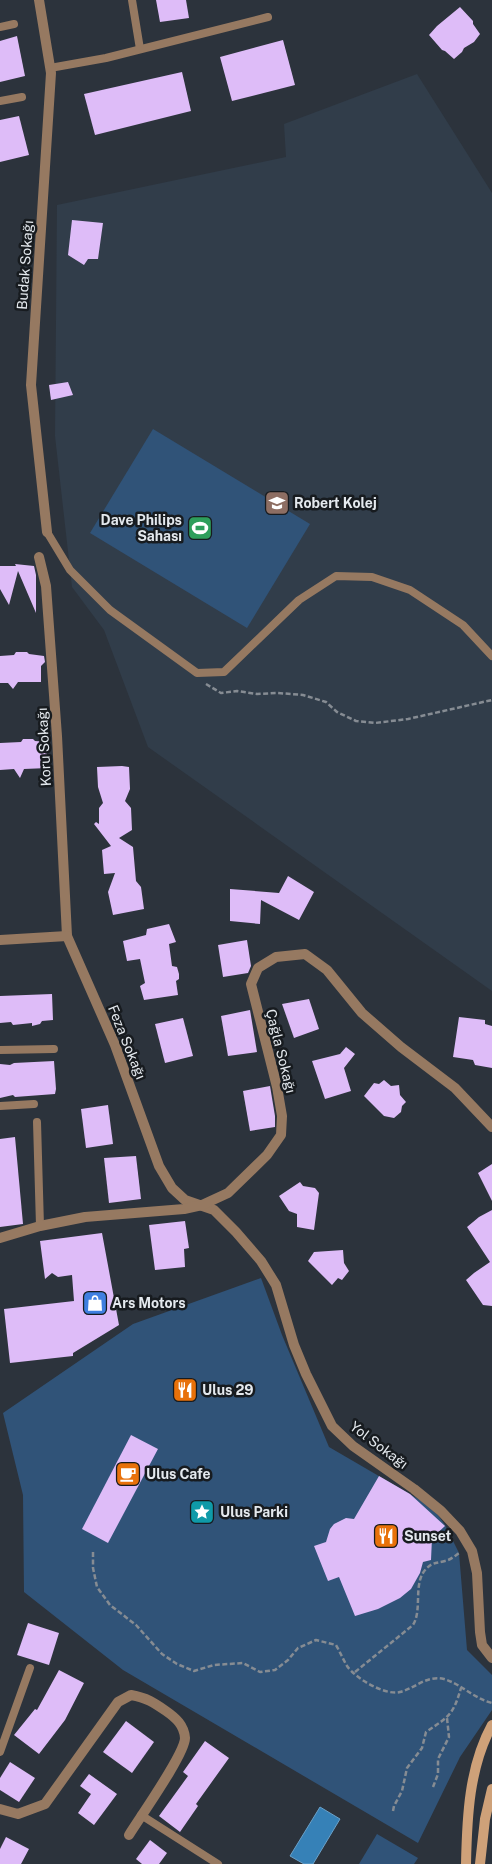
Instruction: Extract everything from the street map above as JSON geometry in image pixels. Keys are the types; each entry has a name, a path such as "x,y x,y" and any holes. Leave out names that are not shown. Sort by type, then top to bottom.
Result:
{"street":[{"name":"Budak Sokağı","path":"40,0 50,68 31,385 47,532"},
{"name":"Koru Sokağı","path":"39,557 48,604 67,936"},
{"path":"0,940 67,936"},
{"name":"Feza Sokağı","path":"67,936 115,1044 159,1166 172,1188 185,1200 202,1205"},
{"name":"Çağla Sokağı","path":"0,1238 40,1226 85,1217 174,1211 202,1205 228,1194 267,1155 281,1135 282,1116 277,1087 251,984 258,968 276,957 305,954 327,970 362,1013 401,1047 455,1088 492,1127"},
{"name":"Yol Sokağı","path":"202,1205 214,1210 236,1232 261,1261 276,1285 294,1345 332,1426 353,1446 414,1489 441,1511 460,1531 472,1551 477,1573 482,1645 492,1658"},
{"path":"0,1809 18,1814 45,1804 118,1702 131,1695 147,1698 176,1718 182,1726 185,1740 179,1756 129,1835"},
{"path":"466,1864 472,1784 481,1749 492,1726"},
{"path":"480,1864 485,1819 492,1789"}],"lane":[{"path":"132,0 140,49"},
{"path":"50,68 106,58 268,17"},
{"path":"0,27 14,24"},
{"path":"0,102 22,97"},
{"path":"47,532 70,570 110,610 197,673 224,672 299,600 336,576 372,577 410,590 463,625 492,656"},
{"path":"0,1050 54,1049"},
{"path":"0,1106 34,1104"},
{"path":"37,1122 40,1226"},
{"path":"0,1752 30,1668"},
{"path":"141,1815 218,1864"}],"path":[{"path":"204,683 221,693 237,691 257,694 303,695 326,702 337,712 356,721 375,723 408,719 492,700"},
{"path":"93,1552 96,1587 110,1605 136,1625 162,1654 177,1664 194,1671 214,1665 243,1663 260,1672 276,1670 298,1648 316,1640 336,1645 348,1667 367,1682 388,1692 400,1692 422,1681 444,1679 480,1700 492,1703"},
{"path":"355,1672 417,1620 420,1582 425,1570 434,1563 447,1560 459,1553"},
{"path":"393,1811 402,1791 407,1768 422,1748 426,1732 447,1718 456,1707 462,1688"},
{"path":"433,1787 438,1774 438,1759 449,1737 447,1718"}],"shaded area":[{"name":"Robert Kolej","path":"417,74 492,193 492,991 148,747 104,630 72,587 55,436 57,205 286,157 284,124"},
{"name":"Dave Philips Sahası","path":"153,429 310,524 247,628 90,533"},
{"path":"261,1278 282,1335 329,1447 420,1500 438,1515 459,1553 467,1650 492,1675 492,1710 460,1757 418,1843 123,1670 24,1592 23,1495 3,1413 133,1324"},
{"path":"320,1807 340,1819 313,1864 304,1864 290,1856"},
{"path":"377,1834 418,1858 414,1864 359,1864"}],"building":[{"path":"156,0 186,0 189,18 160,22"},
{"path":"460,7 473,21 480,34 474,42 464,48 454,59 442,50 429,35"},
{"path":"17,36 25,76 0,82 0,41"},
{"path":"283,40 295,85 232,101 220,57"},
{"path":"182,72 191,111 95,135 84,94"},
{"path":"19,116 29,155 0,162 0,120"},
{"path":"72,220 103,223 98,259 88,259 84,265 68,255"},
{"path":"68,382 73,395 51,400 49,385"},
{"path":"15,564 34,566 36,575 36,613 18,571 9,605 0,589 0,566 16,566"},
{"path":"16,652 27,652 44,656 45,662 41,666 41,682 18,682 13,689 8,683 0,683 0,656 14,655"},
{"path":"23,739 49,742 50,751 47,753 48,768 24,769 20,778 14,769 0,770 0,743 21,742"},
{"path":"97,767 129,767 130,789 125,801 131,808 132,830 119,838 133,847 136,881 141,887 144,909 113,915 108,892 115,873 104,874 102,850 111,846 94,824 96,822 99,824 99,808 103,803 98,787"},
{"path":"288,876 314,892 299,920 261,900 260,924 230,921 230,889 279,893"},
{"path":"169,924 176,942 169,944 172,966 177,967 179,974 179,979 176,981 178,995 144,1000 140,986 145,983 140,959 127,961 123,941 146,935 147,929"},
{"path":"247,940 251,966 248,973 223,977 218,945"},
{"path":"52,994 53,1020 42,1021 40,1024 32,1026 32,1023 13,1025 11,1022 0,1023 0,996"},
{"path":"309,999 319,1029 294,1038 282,1004"},
{"path":"250,1010 257,1052 228,1056 221,1016"},
{"path":"459,1017 485,1020 485,1024 492,1026 492,1068 475,1065 473,1060 453,1057"},
{"path":"183,1018 193,1056 165,1063 155,1024"},
{"path":"346,1047 355,1054 344,1068 351,1091 325,1099 312,1061 340,1054"},
{"path":"54,1061 55,1094 15,1097 13,1095 0,1098 0,1064 10,1065 14,1063"},
{"path":"384,1080 391,1086 399,1085 400,1095 406,1102 402,1106 401,1112 394,1118 384,1116 364,1096 374,1083 379,1084"},
{"path":"270,1086 275,1127 250,1131 243,1091"},
{"path":"108,1105 113,1144 86,1148 81,1109"},
{"path":"15,1137 23,1224 0,1227 0,1139"},
{"path":"136,1156 141,1199 109,1203 104,1158"},
{"path":"492,1164 492,1201 478,1173"},
{"path":"300,1182 303,1186 315,1188 319,1193 314,1230 297,1227 297,1214 289,1211 279,1196"},
{"path":"492,1210 492,1306 483,1305 466,1280 490,1262 467,1227 479,1217"},
{"path":"185,1221 189,1248 184,1249 185,1267 155,1270 149,1225"},
{"path":"102,1233 119,1325 73,1353 73,1356 10,1363 4,1309 74,1301 72,1275 58,1277 52,1273 45,1279 40,1241"},
{"path":"343,1250 344,1263 349,1271 342,1280 338,1278 332,1285 308,1261 314,1252"},
{"name":"Ulus Cafe","path":"131,1435 158,1449 108,1543 82,1529"},
{"path":"379,1476 410,1494 445,1526 432,1538 431,1560 423,1562 420,1573 411,1589 400,1598 378,1609 355,1616 339,1577 328,1581 314,1546 326,1542 330,1529 334,1524 346,1518 354,1519"},
{"path":"28,1623 59,1633 49,1665 17,1655"},
{"path":"59,1670 84,1683 65,1720 39,1754 14,1735 35,1709 37,1710"},
{"path":"126,1721 154,1742 132,1773 103,1752"},
{"path":"205,1741 229,1758 196,1804 198,1806 180,1832 159,1816 188,1776 183,1772"},
{"path":"10,1762 35,1778 19,1802 0,1790 0,1778"},
{"path":"89,1774 117,1794 94,1825 78,1813 91,1794 80,1786"},
{"path":"6,1837 29,1849 21,1864 0,1864 0,1849"},
{"path":"150,1840 167,1853 159,1864 142,1864 136,1859"}],"place":[{"name":"Robert Kolej","path":"277,503"},
{"name":"Dave Philips Sahası","path":"200,528"},
{"name":"Ars Motors","path":"95,1303"},
{"name":"Ulus 29","path":"185,1390"},
{"name":"Ulus Cafe","path":"128,1474"},
{"name":"Ulus Parki","path":"202,1512"},
{"name":"Sunset","path":"386,1536"}]}
